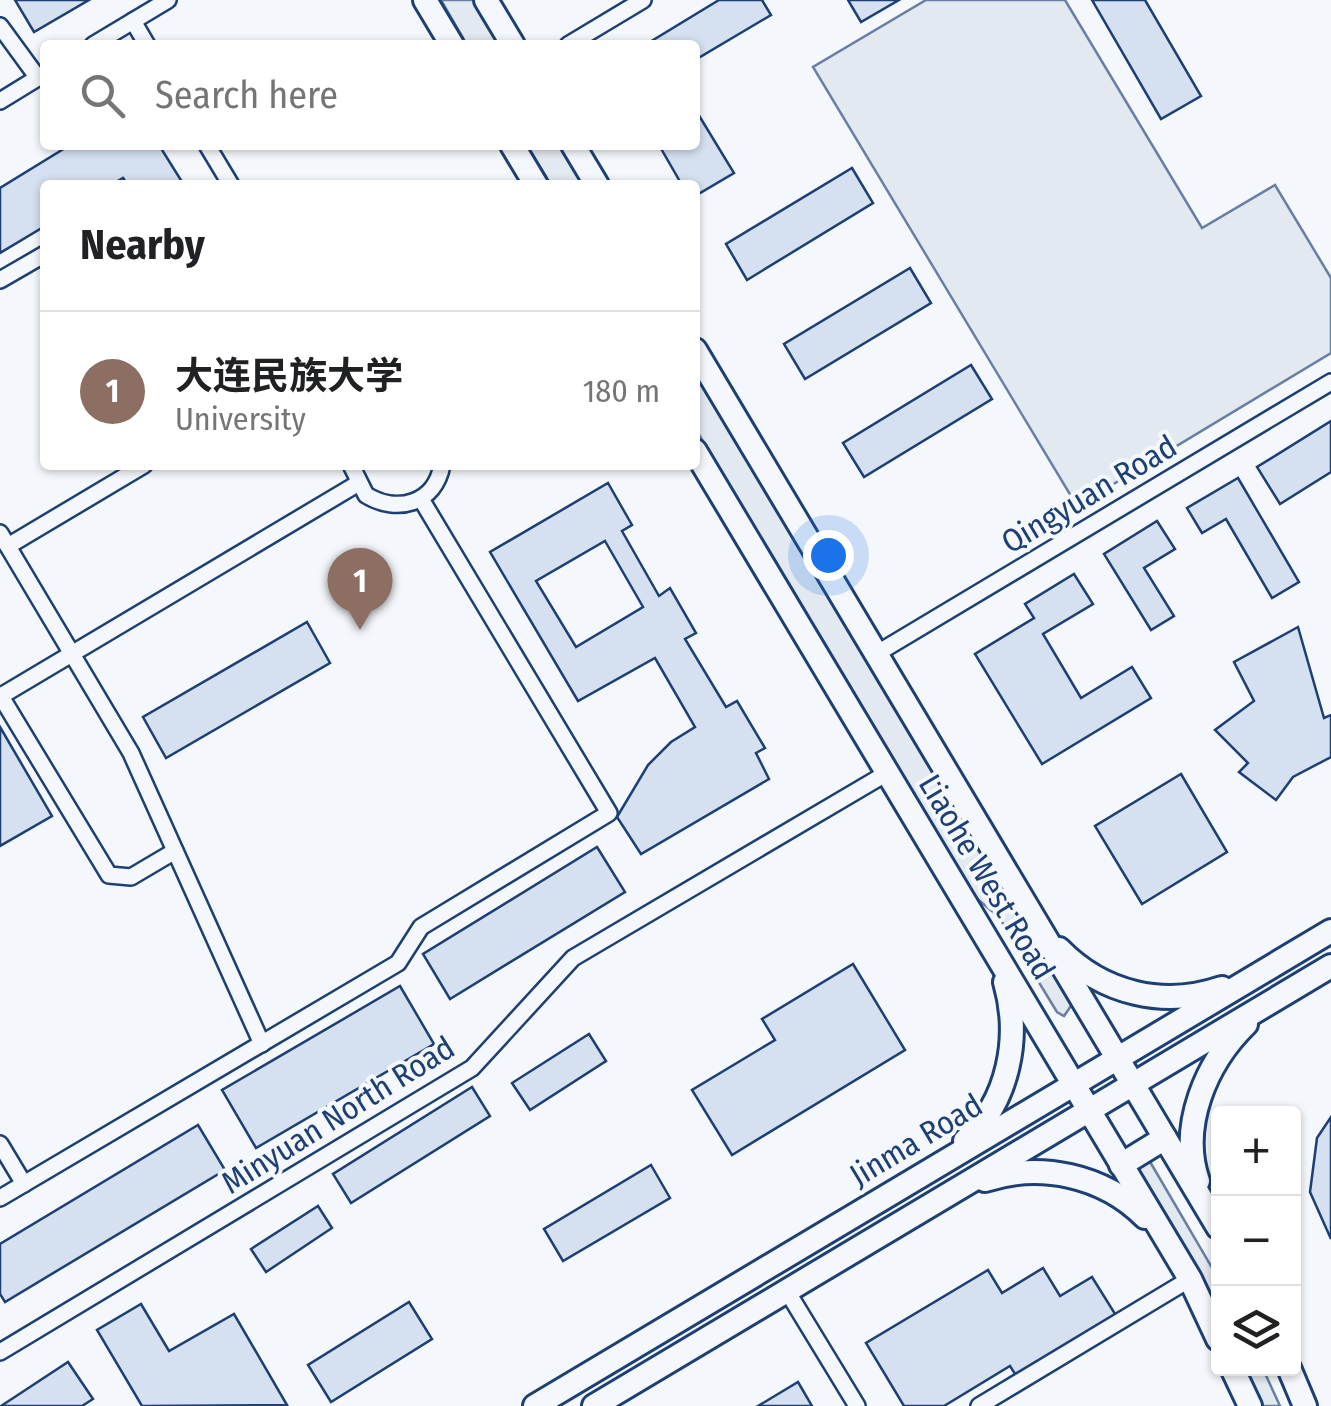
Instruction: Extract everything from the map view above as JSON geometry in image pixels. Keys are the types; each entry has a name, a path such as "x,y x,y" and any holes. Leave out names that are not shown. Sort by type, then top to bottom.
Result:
{"main road":[{"path":"426,0 449,40"},
{"path":"486,0 510,40"},
{"path":"515,150 533,180"},
{"path":"576,150 594,180"},
{"name":"Liaohe West Road","path":"700,358 1211,1215"},
{"name":"Liaohe West Road","path":"700,459 1190,1279 1211,1323"},
{"name":"Jinma Road","path":"535,1406 1331,931"},
{"path":"1042,932 1095,978 1132,994 1167,998 1194,995 1250,980"},
{"path":"940,1164 973,1134 995,1102 1009,1070 1009,995 998,959"},
{"name":"Jinma Road","path":"594,1406 1331,966"},
{"path":"1211,1213 1194,1172 1196,1105 1210,1071 1232,1038 1265,1006"},
{"path":"1121,1165 1165,1138"},
{"path":"958,1189 998,1176 1038,1171 1073,1176 1105,1187 1134,1206 1164,1236"},
{"path":"1236,1376 1250,1406"},
{"path":"1292,1376 1305,1406"}],"street":[{"path":"101,40 168,0"},
{"path":"576,40 643,0"},
{"path":"133,21 144,40"},
{"path":"0,26 40,74"},
{"path":"0,101 40,77"},
{"path":"210,150 228,180"},
{"path":"0,280 40,257"},
{"name":"Qingyuan Road","path":"876,654 1331,382"},
{"path":"135,470 4,540 131,752 262,1044"},
{"path":"352,470 356,484 366,495 392,506 420,500 432,489 440,470"},
{"path":"175,851 131,877 109,874 0,695 356,484"},
{"path":"0,1198 398,963 420,927 609,813 420,500"},
{"name":"Minyuan North Road","path":"0,1352 472,1068 573,958 887,773"},
{"path":"0,1144 24,1184"},
{"path":"978,1406 1190,1279"},
{"path":"787,1291 857,1406"}],"shaded area":[{"path":"441,0 475,0 498,40 464,40"},
{"path":"926,0 1065,0 1202,228 1275,185 1331,278 1331,353 1077,506 813,67"},
{"path":"530,150 564,150 582,180 548,180"},
{"path":"700,378 1073,1003 1064,1016 1057,1012 999,917 975,897 700,436"},
{"path":"1149,1160 1211,1266 1211,1299 1137,1168"},
{"path":"1249,1376 1266,1376 1280,1406 1263,1406"}],"building":[{"path":"15,0 89,0 34,32"},
{"path":"719,0 762,0 771,15 700,57 700,40 653,40"},
{"path":"848,0 899,0 861,22"},
{"path":"1092,0 1145,0 1201,96 1161,119"},
{"path":"700,117 734,173 700,193 700,180 679,180 662,150 700,150"},
{"path":"62,150 162,150 181,180 40,180 40,229 0,253 0,188"},
{"path":"852,168 873,203 747,280 726,244"},
{"path":"910,268 931,303 805,379 784,344"},
{"path":"971,365 992,399 864,477 843,443"},
{"path":"1331,421 1331,472 1280,504 1257,467"},
{"path":"1238,478 1299,582 1272,598 1226,519 1202,533 1187,508"},
{"path":"608,483 632,525 622,531 659,596 670,588 696,633 685,639 726,707 737,701 765,748 756,753 769,779 641,854 617,817 648,765 671,742 695,727 655,658 578,701 490,552","holes":["605,541 643,607 576,647 536,581"]},
{"path":"1157,521 1175,549 1144,568 1174,616 1151,630 1104,554"},
{"path":"1074,574 1093,604 1043,634 1081,698 1132,667 1151,698 1042,764 975,654 1034,618 1025,604"},
{"path":"307,622 330,663 166,758 143,717"},
{"path":"1298,627 1324,718 1331,715 1331,757 1293,777 1276,800 1239,772 1248,763 1215,730 1254,701 1234,662"},
{"path":"0,727 52,816 0,846"},
{"path":"1181,774 1227,852 1142,904 1095,826"},
{"path":"597,847 625,892 450,999 423,954"},
{"path":"853,964 905,1050 732,1155 692,1090 775,1040 762,1019"},
{"path":"400,986 434,1044 256,1148 222,1090"},
{"path":"589,1034 606,1061 530,1110 512,1083"},
{"path":"472,1087 490,1116 351,1203 333,1174"},
{"path":"1331,1117 1331,1239 1310,1192 1317,1138"},
{"path":"198,1125 225,1170 5,1302 0,1294 0,1244"},
{"path":"651,1165 670,1198 563,1261 544,1229"},
{"path":"318,1206 332,1228 266,1272 251,1249"},
{"path":"1043,1268 1060,1296 1092,1277 1117,1317 1017,1377 1010,1366 944,1406 904,1406 866,1343 988,1270 1002,1293"},
{"path":"409,1302 432,1339 331,1402 308,1365"},
{"path":"141,1304 169,1351 234,1314 287,1405 142,1406 97,1330"},
{"path":"68,1362 93,1399 82,1406 1,1406"},
{"path":"798,1382 812,1406 758,1406"}],"place":[{"name":"大连民族大学","path":"360,630"}]}
